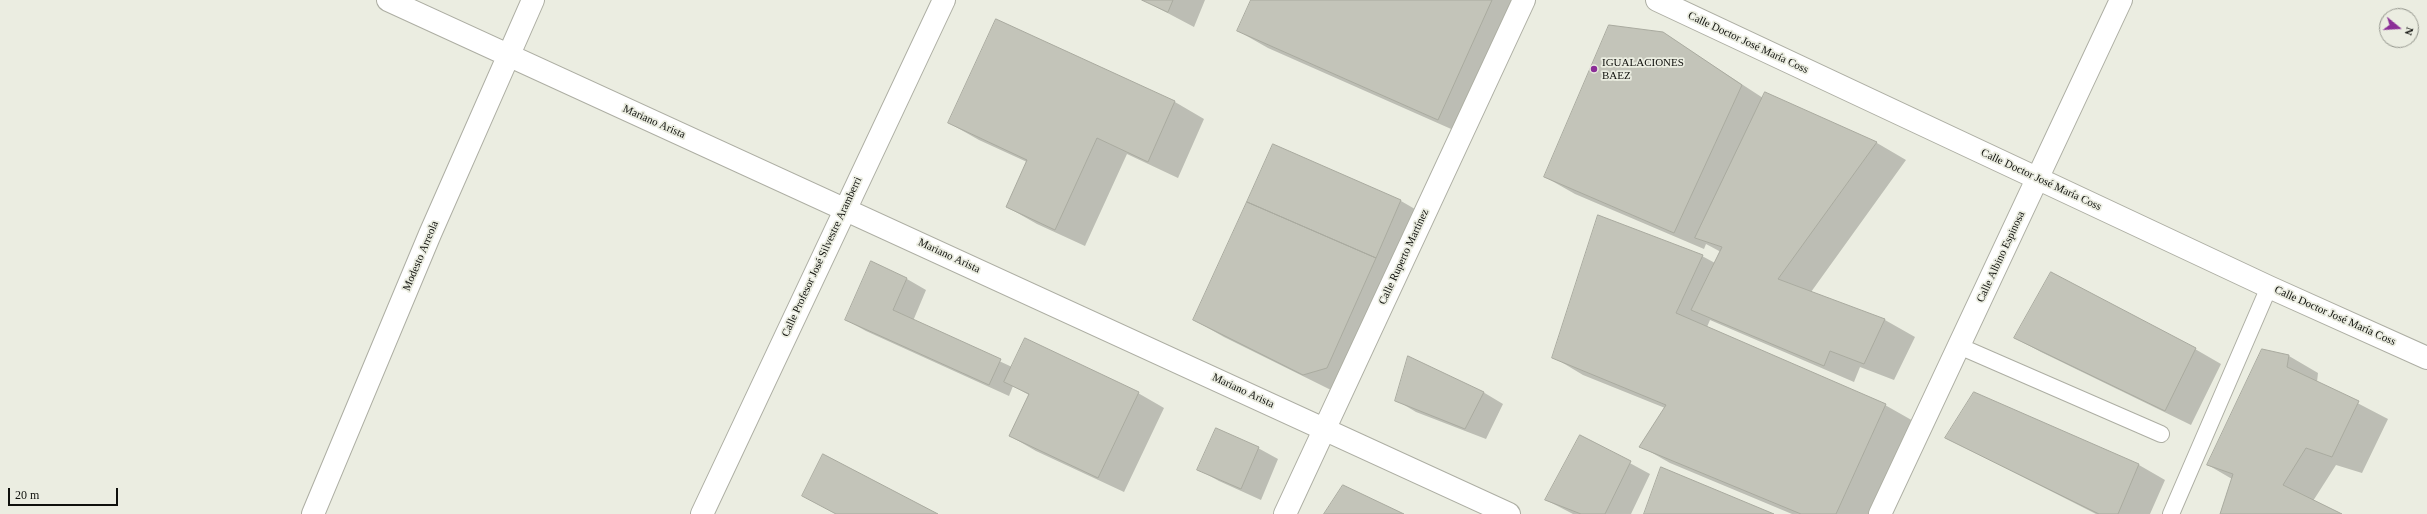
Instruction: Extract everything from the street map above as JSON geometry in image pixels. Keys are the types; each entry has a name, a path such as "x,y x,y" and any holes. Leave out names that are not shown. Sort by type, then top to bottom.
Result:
{"street":[{"name":"Mariano Arista","path":"388,0 508,56 845,208 1509,514"},
{"name":"Modesto Arreola","path":"313,514 430,234 533,0"},
{"name":"Calle Profesor José Silvestre Aramberri","path":"702,514 944,0"},
{"name":"Calle Ruperto Martínez","path":"1285,514 1524,0"},
{"name":"Calle Doctor José María Coss","path":"1657,0 2269,287 2427,358"},
{"name":"Calle Albino Espinosa","path":"1880,514 2121,0"}],"lane":[{"path":"2170,514 2269,287"},
{"path":"1959,346 2161,434"}],"building":[{"path":"1142,0 1173,0 1168,12"},
{"path":"1251,0 1492,0 1438,120 1237,31"},
{"path":"996,19 1175,101 1148,162 1097,138 1055,230 1006,207 1027,160 948,123"},
{"path":"1609,25 1663,32 1742,85 1674,233 1544,177"},
{"path":"1765,92 1877,142 1778,279 1885,319 1864,364 1830,351 1824,366 1691,310 1722,247 1695,238"},
{"path":"1273,144 1401,200 1376,258 1247,202"},
{"path":"1247,202 1376,258 1327,368 1303,375 1193,320"},
{"path":"1598,215 1703,255 1676,313 1886,404 1836,514 1801,514 1639,447 1666,405 1552,358"},
{"path":"871,261 907,278 893,310 1001,359 989,385 845,320"},
{"path":"2051,272 2196,348 2165,411 2014,338"},
{"path":"1025,338 1139,392 1098,478 1009,436 1029,394 1004,382"},
{"path":"2262,349 2289,355 2287,367 2359,401 2332,457 2306,448 2283,485 2342,514 2220,514 2233,474 2207,465"},
{"path":"1408,356 1484,392 1465,429 1395,401"},
{"path":"1974,392 2139,464 2118,514 2099,514 1945,438"},
{"path":"1216,428 1259,447 1241,489 1197,470"},
{"path":"1580,435 1631,461 1605,514 1581,514 1545,500"},
{"path":"823,454 938,514 836,514 802,496"},
{"path":"1661,467 1774,514 1644,514"},
{"path":"1343,485 1404,514 1324,514"}],"place":[{"name":"IGUALACIONES BAEZ","path":"1594,69"}]}
